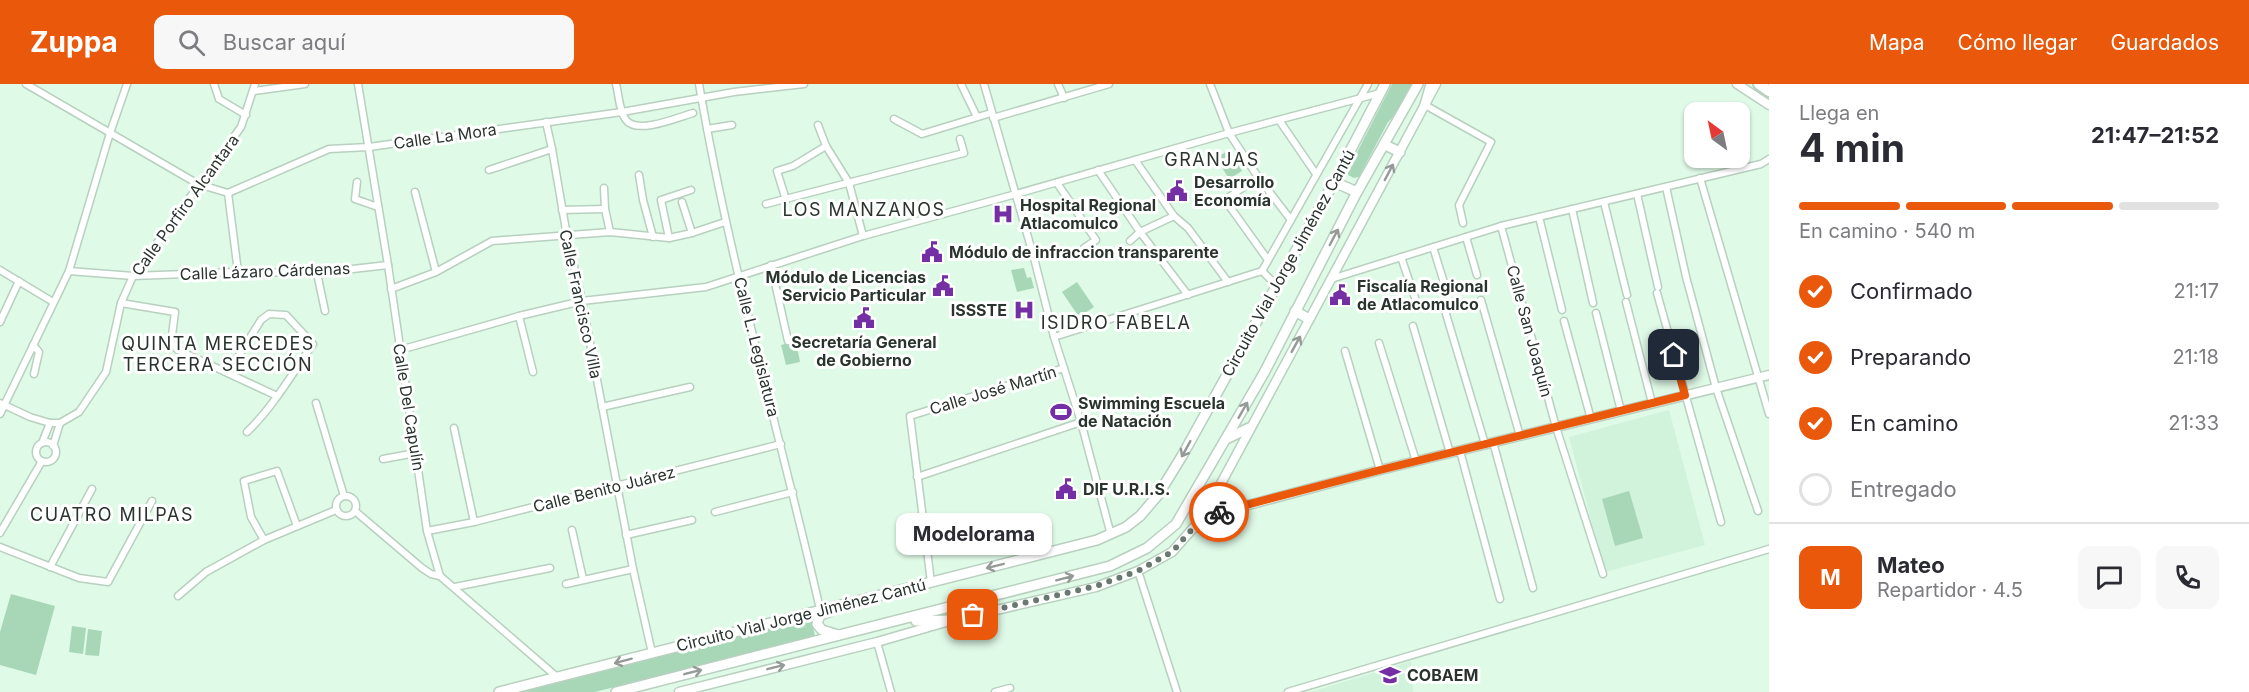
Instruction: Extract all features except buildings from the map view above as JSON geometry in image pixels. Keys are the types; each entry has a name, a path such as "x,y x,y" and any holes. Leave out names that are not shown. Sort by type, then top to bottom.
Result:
{"highway":[{"path":"1759,84 1769,91"}],"main road":[{"name":"Circuito Vial Jorge Jiménez Cantú","path":"500,692 1111,535 1140,516 1158,495 1182,456 1334,182 1385,84"},
{"name":"Circuito Vial Jorge Jiménez Cantú","path":"615,692 1110,566 1147,548 1176,524 1226,439 1264,373 1357,192 1418,84"},
{"path":"1425,105 1431,84"},
{"path":"1385,145 1400,152"},
{"path":"1334,182 1357,192"},
{"path":"1295,310 1309,319"},
{"path":"1226,439 1249,428"},
{"path":"838,635 819,627 820,615 878,599 894,591"},
{"path":"898,621 953,620"}],"street":[{"path":"26,84 198,184 228,193 237,272"},
{"path":"0,414 2,404 69,271 110,133 128,84"},
{"path":"214,84 219,99 246,115"},
{"path":"255,88 305,84"},
{"name":"Calle Del Capulín","path":"358,84 388,265 427,531 440,576"},
{"path":"616,84 622,112 627,121 640,126 664,123 693,113"},
{"name":"Calle L. Legislatura","path":"699,84 725,222 820,609"},
{"name":"Calle La Mora","path":"228,193 328,149 369,147 622,112 734,92 804,84"},
{"path":"961,84 977,117"},
{"path":"984,84 1111,535"},
{"path":"1058,84 1064,98"},
{"path":"894,119 922,134 977,117 992,116 1109,84"},
{"path":"1210,84 1229,133 1258,177 1291,220"},
{"path":"1054,337 1262,271 1368,84"},
{"path":"678,692 878,642 953,620 1096,586 1138,571 1172,552 1203,517 1436,84"},
{"path":"1737,84 1769,105"},
{"name":"Calle Porfiro Alcantara","path":"60,423 79,412 106,372 121,303 133,276 241,127 255,88"},
{"path":"400,350 519,316 582,301 706,287 863,236 1380,93"},
{"path":"1425,105 1491,142 1459,205 1463,223"},
{"path":"1279,120 1316,174"},
{"name":"Calle Francisco Villa","path":"546,122 626,535 652,653"},
{"path":"707,129 732,125"},
{"path":"818,125 826,146 849,183 863,236"},
{"path":"766,204 964,153 960,139"},
{"path":"786,200 777,171 793,166 826,146"},
{"path":"489,170 552,149"},
{"path":"1331,279 1501,226 1761,164 1769,159"},
{"path":"1135,160 1174,216 1188,228 1228,282"},
{"path":"1098,170 1140,232 1188,295"},
{"path":"639,174 653,237"},
{"path":"1258,177 1225,200 1268,260"},
{"path":"1700,178 1769,414"},
{"path":"357,182 355,199 378,207"},
{"path":"1057,183 1096,240 1084,248"},
{"path":"1666,187 1688,283 1716,388 1758,511"},
{"path":"604,188 605,209 610,232"},
{"path":"669,238 661,200 691,190"},
{"path":"415,192 436,272"},
{"path":"1636,194 1685,395 1721,522"},
{"path":"682,202 692,233"},
{"path":"1604,202 1652,403"},
{"path":"562,210 605,209"},
{"path":"1572,209 1593,303"},
{"path":"1130,241 1140,232 1174,216"},
{"path":"1539,217 1562,310"},
{"path":"391,289 436,272 492,241 610,232 669,238 725,222"},
{"name":"Calle San Joaquín","path":"1501,226 1556,427 1602,574"},
{"path":"1466,237 1477,275"},
{"path":"1432,247 1445,286"},
{"path":"1401,257 1415,298"},
{"name":"Calle Lázaro Cárdenas","path":"69,271 133,276 237,272 317,273 388,265"},
{"path":"771,265 788,341"},
{"path":"0,270 53,302"},
{"path":"1262,271 1276,285"},
{"path":"317,273 325,311"},
{"path":"0,322 19,281"},
{"path":"1481,300 1520,436"},
{"path":"121,303 175,312 171,343 178,350 277,396"},
{"path":"1596,313 1621,411"},
{"path":"228,373 261,320 269,314 286,315 313,344 277,396 247,432"},
{"path":"1446,314 1489,443 1533,588"},
{"path":"519,316 533,372"},
{"path":"1564,321 1591,418"},
{"path":"1413,326 1500,599"},
{"path":"1379,343 1416,461"},
{"path":"33,345 39,352 34,374"},
{"path":"1345,351 1380,470"},
{"name":"Calle José Martín","path":"931,582 910,416 1064,368"},
{"path":"1203,517 1380,470 1769,375"},
{"path":"602,407 690,387"},
{"path":"2,404 30,417 50,423 60,423 53,446 54,458 46,462 36,454 50,423"},
{"path":"316,404 344,496"},
{"path":"917,477 1081,422"},
{"path":"454,428 474,522"},
{"path":"42,443 53,446"},
{"name":"Calle Benito Juárez","path":"427,531 474,522 781,444"},
{"path":"383,459 416,453"},
{"path":"0,533 42,461"},
{"path":"264,540 251,517 244,481 277,471 297,526"},
{"path":"50,567 92,489"},
{"path":"714,512 793,492"},
{"path":"344,496 351,497 356,502 355,511 347,517 340,515 336,510 337,501 344,496"},
{"path":"0,545 79,578 108,582 152,501"},
{"path":"178,596 206,572 264,540 336,510"},
{"path":"355,511 422,568 431,574 440,576 455,587 557,678"},
{"path":"626,535 692,520"},
{"path":"572,530 583,579"},
{"path":"1290,692 1769,549"},
{"path":"455,587 550,568"},
{"path":"566,584 633,569"},
{"path":"1138,571 1177,692"},
{"path":"878,642 891,692"},
{"path":"995,692 1010,688"}],"shaded area":[{"path":"1392,84 1414,84 1399,111 1388,122 1359,177 1354,178 1348,175 1348,170"},
{"path":"1229,150 1242,171 1229,179 1216,158"},
{"path":"1024,268 1027,278 1031,277 1034,288 1017,292 1011,270"},
{"path":"1077,282 1094,307 1079,317 1062,292"},
{"path":"796,341 800,362 786,365 781,345"},
{"path":"1669,410 1705,545 1605,572 1569,437"},
{"path":"1629,491 1643,538 1615,546 1602,499"},
{"path":"11,594 55,606 36,675 0,665 0,632"},
{"path":"811,618 815,636 595,692 522,692"},
{"path":"72,626 86,628 83,654 69,652"},
{"path":"88,629 102,631 99,656 85,655"},
{"name":"COBAEM","path":"1411,661 1413,692 1311,692"}],"way so far":[{"path":"973,615 1096,586 1138,571 1172,552 1203,517 1219,512"}],"place":[{"name":"Desarrollo Economía","path":"1177,191"},
{"name":"Hospital Regional Atlacomulco","path":"1003,214"},
{"name":"Módulo de infraccion transparente","path":"932,252"},
{"name":"Módulo de Licencias Servicio Particular","path":"943,286"},
{"name":"Fiscalía Regional de Atlacomulco","path":"1340,295"},
{"name":"ISSSTE","path":"1024,310"},
{"name":"Secretaría General de Gobierno","path":"864,318"},
{"name":"Swimming Escuela de Natación","path":"1061,412"},
{"name":"DIF U.R.I.S.","path":"1066,489"},
{"name":"Modelorama","path":"973,615"},
{"name":"COBAEM","path":"1390,675"}],"district":[{"name":"GRANJAS","path":"1212,159"},
{"name":"LOS MANZANOS","path":"864,209"},
{"name":"ISIDRO FABELA","path":"1116,322"},
{"name":"QUINTA MERCEDES TERCERA SECCIÓN","path":"218,353"},
{"name":"CUATRO MILPAS","path":"112,514"}],"route":[{"path":"1219,512 1685,395 1674,355"}]}
